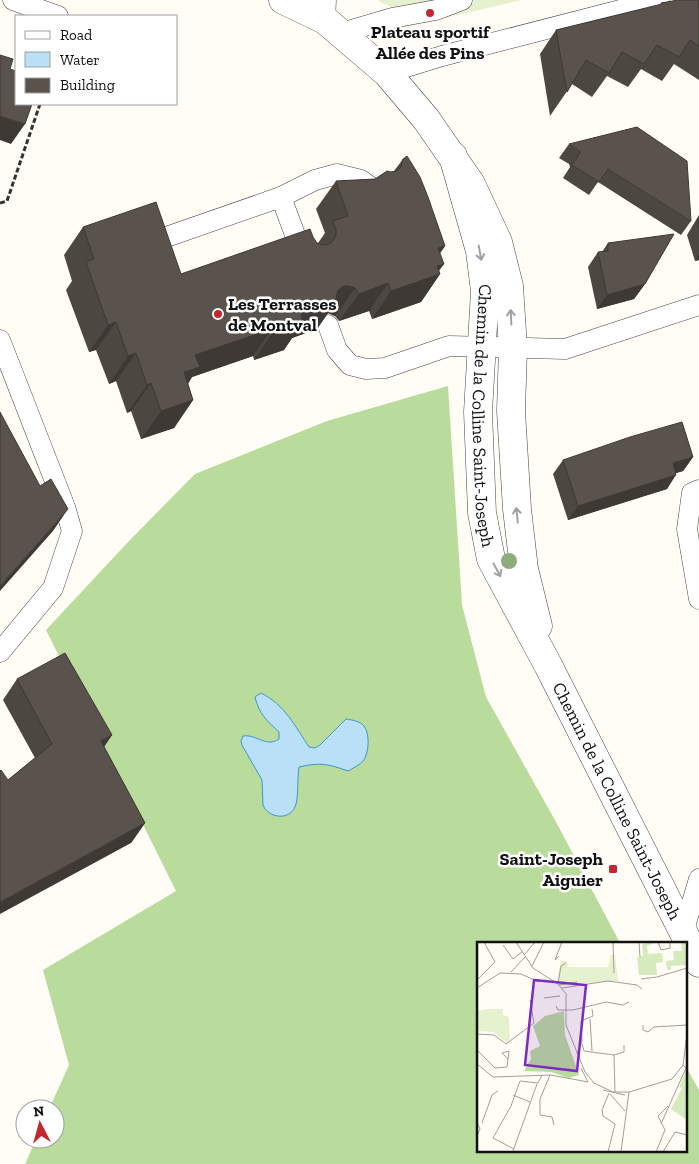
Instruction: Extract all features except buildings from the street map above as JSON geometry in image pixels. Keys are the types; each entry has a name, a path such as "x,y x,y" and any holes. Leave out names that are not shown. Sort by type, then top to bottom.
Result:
{"street":[{"name":"Chemin de la Colline Saint-Joseph","path":"284,0 331,18 387,73 426,119 453,156 471,184 498,242 509,286 513,348 511,410 517,509 524,569 548,665"},
{"name":"Chemin de la Colline Saint-Joseph","path":"453,156 480,250 485,290 478,412 482,513 491,559 548,665 699,963"}],"lane":[{"path":"13,0 55,15"},
{"path":"331,18 392,18 436,10 462,0"},
{"path":"387,73 442,56 659,0"},
{"path":"155,241 281,197 315,180 337,174 361,180 372,188"},
{"path":"281,197 305,261"},
{"path":"328,325 338,350 350,365 366,370 385,368 449,346 565,348 699,305"},
{"path":"0,340 65,508 72,531 53,588 0,652"},
{"path":"699,490 692,494 687,529 699,599"},
{"path":"683,932 699,879"}],"path":[{"path":"0,203 7,202 40,105"}],"green space":[{"name":"Plateau sportif Allée des Pins","path":"378,0 522,0 394,30 391,7"},
{"path":"448,386 462,605 486,697 556,822 619,942 477,942 477,1152 686,1152 686,1067 699,1090 699,1164 25,1164 32,1149 65,1149 65,1099 54,1099 69,1065 43,970 176,891 46,630 195,474 327,421"}],"water":[{"path":"261,693 283,710 309,747 315,748 320,745 346,719 356,721 364,726 368,738 368,747 364,760 348,771 324,765 299,767 295,807 284,816 269,813 263,805 262,780 241,741 243,736 270,742 279,739 279,732 264,717 257,703 255,697"}],"place":[{"name":"Plateau sportif Allée des Pins","path":"430,13"},
{"name":"Les Terrasses de Montval","path":"218,314"},
{"name":"Saint-Joseph Aiguier","path":"613,869"}]}
